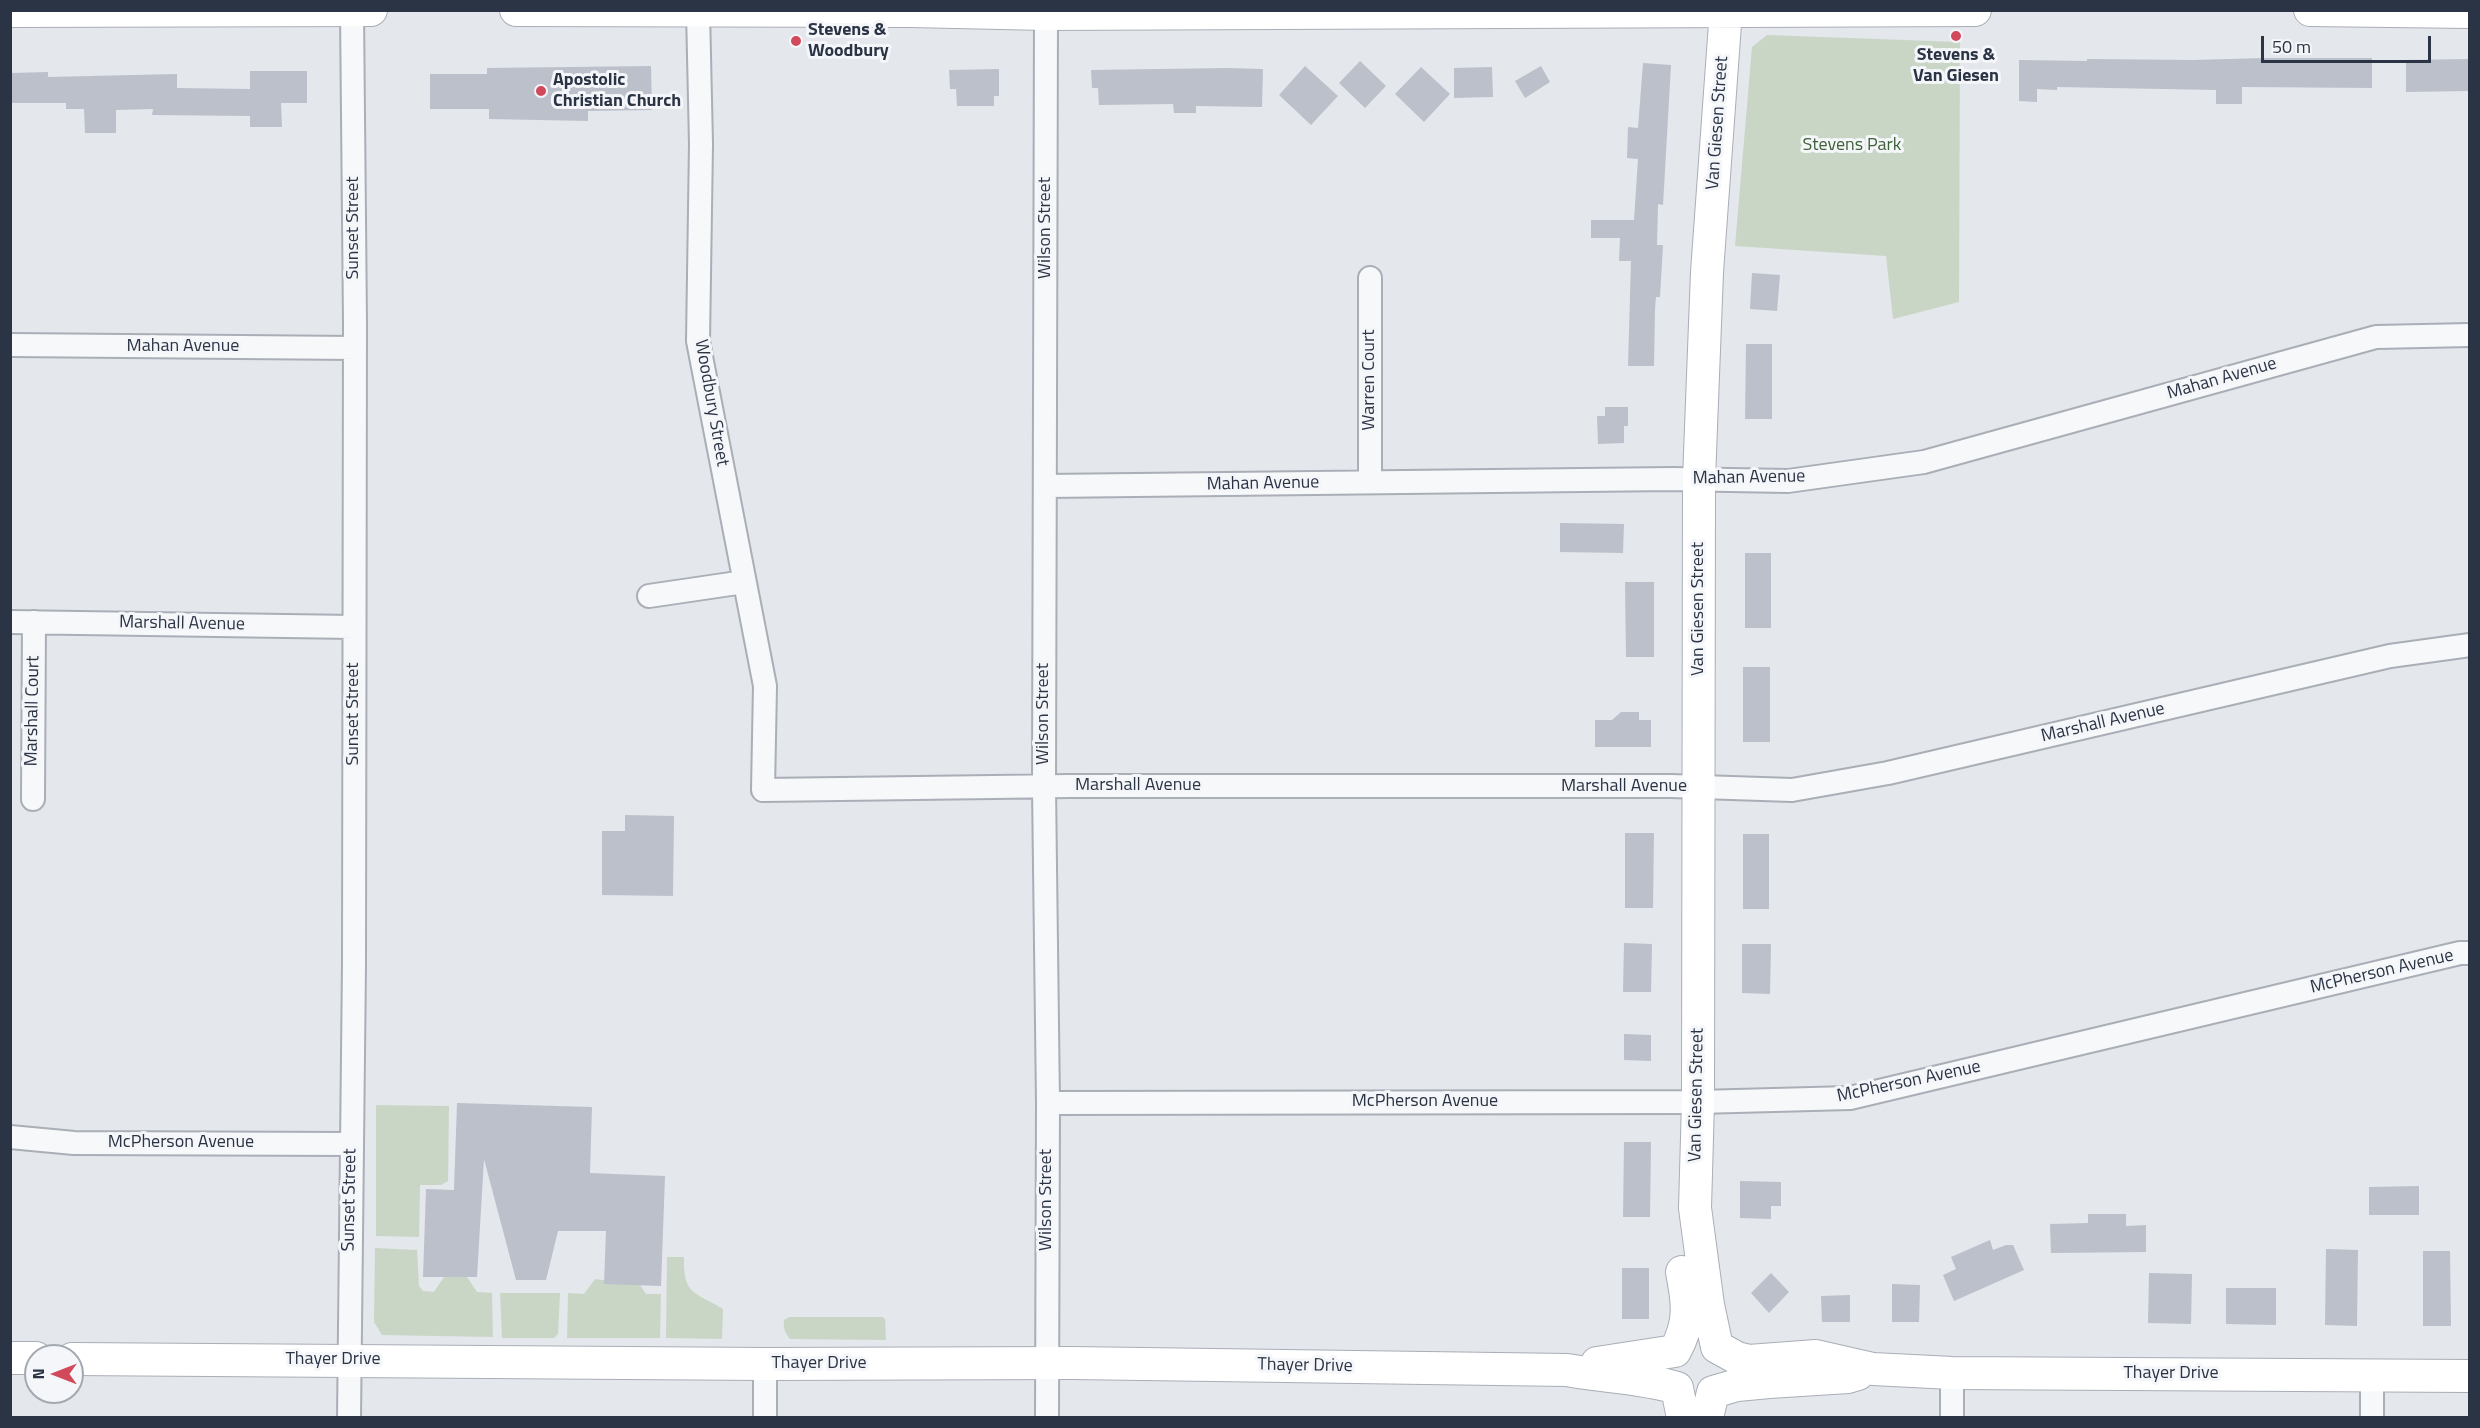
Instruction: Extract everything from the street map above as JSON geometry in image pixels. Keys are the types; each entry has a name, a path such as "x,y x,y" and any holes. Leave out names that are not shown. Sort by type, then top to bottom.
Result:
{"street":[{"path":"10,11 371,10"},
{"path":"516,10 1046,12 1975,10"},
{"path":"2310,10 2469,12"},
{"name":"Sunset Street","path":"349,1418 354,964 355,348 352,11"},
{"name":"Woodbury Street","path":"698,11 701,144 698,341 765,686 763,790"},
{"name":"Van Giesen Street","path":"1710,1405 1726,1370 1725,1362 1717,1347 1708,1305 1695,1208 1698,1102 1699,479 1707,272 1726,11"},
{"name":"Wilson Street","path":"1046,12 1044,787 1048,1102 1047,1418"},
{"name":"Warren Court","path":"1370,278 1370,482"},
{"name":"Mahan Avenue","path":"1046,486 1699,479 1788,481 1924,462 2376,336 2469,335"},
{"name":"Mahan Avenue","path":"10,345 355,348"},
{"path":"649,596 744,582"},
{"name":"Marshall Avenue","path":"10,622 354,627"},
{"name":"Marshall Court","path":"33,799 34,622"},
{"name":"Marshall Avenue","path":"763,790 1044,787 1699,787 1792,790 1888,773 2390,656 2469,645"},
{"name":"McPherson Avenue","path":"1048,1102 1698,1102 1850,1098 2469,952"},
{"name":"McPherson Avenue","path":"10,1137 74,1143 351,1144"},
{"name":"Van Giesen Street","path":"1680,1403 1669,1366 1684,1327 1689,1301 1682,1271 1682,1245 1695,1208"},
{"name":"Thayer Drive","path":"1567,1370 1601,1362 1675,1351 1681,1345 1696,1339 1704,1340 1737,1358 1749,1361 1816,1356 1873,1369 1952,1374 2469,1376"},
{"name":"Thayer Drive","path":"84,1359 765,1364 1047,1363 1567,1370 1604,1377 1629,1377 1680,1403 1695,1396 1704,1396 1710,1405 1737,1385 1848,1377 1873,1369"},
{"path":"765,1364 765,1418"},
{"path":"1952,1374 1952,1418"},
{"path":"2372,1375 2372,1418"}],"green space":[{"name":"Stevens Park","path":"1767,35 1960,42 1959,302 1893,319 1886,256 1735,246 1752,47"},
{"path":"376,1105 449,1106 448,1181 441,1185 420,1185 419,1237 376,1236"},
{"path":"375,1248 417,1250 419,1286 423,1291 434,1292 444,1277 467,1277 477,1292 492,1293 493,1337 382,1335 374,1322"},
{"path":"667,1257 684,1257 685,1278 688,1285 697,1294 723,1309 722,1339 666,1338"},
{"path":"595,1279 640,1285 646,1294 661,1294 660,1338 567,1338 568,1293 584,1294"},
{"path":"500,1293 560,1293 558,1334 554,1338 502,1338"},
{"path":"789,1317 882,1317 885,1319 886,1340 790,1339 784,1325 784,1320"}],"building":[{"path":"2372,58 2372,88 2242,87 2242,104 2216,104 2216,90 2057,87 2057,90 2037,89 2037,102 2019,101 2019,60"},
{"path":"2469,59 2469,91 2406,92 2406,60"},
{"path":"1360,61 1386,86 1365,108 1339,83"},
{"path":"1643,63 1671,65 1663,205 1658,204 1657,245 1663,245 1660,297 1656,297 1655,309 1654,366 1628,366 1631,261 1619,261 1620,238 1591,238 1591,220 1634,220 1638,159 1627,158 1628,127 1638,128"},
{"name":"Apostolic Christian Church","path":"651,66 652,110 588,111 588,121 489,119 489,109 430,109 430,74 487,74 487,68"},
{"path":"1305,66 1338,96 1311,125 1279,95"},
{"path":"1541,66 1550,82 1525,98 1515,81"},
{"path":"1421,67 1450,94 1424,122 1395,94"},
{"path":"1492,67 1493,97 1454,98 1454,68"},
{"path":"999,69 999,96 994,96 994,106 957,106 956,89 950,89 949,70"},
{"path":"1263,69 1262,107 1196,106 1196,113 1174,113 1173,104 1099,105 1098,88 1092,88 1091,70"},
{"path":"250,71 307,71 307,103 281,103 282,127 250,127 250,116 152,115 153,109 116,110 116,133 85,133 84,109 66,109 66,103 10,103 10,73 48,72 48,77 177,74 177,88 250,89"},
{"path":"1752,273 1780,275 1777,311 1750,309"},
{"path":"1746,344 1772,344 1772,419 1745,419"},
{"path":"1605,407 1628,407 1628,426 1624,426 1624,443 1598,444 1597,416 1605,416"},
{"path":"1560,523 1624,524 1623,553 1560,552"},
{"path":"1745,553 1771,553 1771,628 1745,628"},
{"path":"1625,582 1654,582 1654,657 1626,657"},
{"path":"1743,667 1770,667 1770,742 1743,742"},
{"path":"1621,712 1639,712 1639,720 1651,720 1651,747 1595,747 1595,720 1612,720"},
{"path":"625,815 674,816 673,896 602,895 602,831 625,831"},
{"path":"1625,833 1654,833 1653,908 1625,908"},
{"path":"1743,834 1769,834 1769,909 1743,909"},
{"path":"1624,943 1652,944 1651,992 1623,992"},
{"path":"1742,944 1771,944 1770,994 1742,993"},
{"path":"1624,1034 1651,1035 1651,1061 1624,1060"},
{"path":"457,1103 592,1107 590,1173 665,1176 661,1286 604,1284 606,1231 558,1231 546,1280 516,1280 484,1159 477,1277 423,1277 426,1189 454,1190"},
{"path":"1624,1142 1651,1142 1650,1217 1623,1217"},
{"path":"1740,1181 1781,1182 1781,1206 1771,1206 1771,1219 1740,1218"},
{"path":"2419,1186 2419,1215 2369,1215 2369,1187"},
{"path":"2088,1214 2126,1214 2126,1226 2146,1225 2146,1252 2051,1253 2050,1224 2088,1223"},
{"path":"1990,1240 1993,1250 2013,1245 2024,1270 1954,1301 1943,1275 1956,1269 1951,1257"},
{"path":"2326,1249 2358,1250 2357,1326 2325,1325"},
{"path":"2423,1251 2450,1251 2451,1326 2423,1326"},
{"path":"1622,1268 1649,1268 1649,1319 1622,1319"},
{"path":"1771,1273 1789,1292 1769,1313 1751,1293"},
{"path":"2149,1273 2192,1274 2191,1324 2148,1323"},
{"path":"1892,1284 1920,1285 1919,1322 1892,1322"},
{"path":"2226,1288 2276,1288 2276,1325 2226,1324"},
{"path":"1850,1295 1850,1322 1822,1322 1821,1296"}],"place":[{"name":"Stevens & Van Giesen","path":"1956,36"},
{"name":"Stevens & Woodbury","path":"796,41"},
{"name":"Apostolic Christian Church","path":"541,91"}]}
